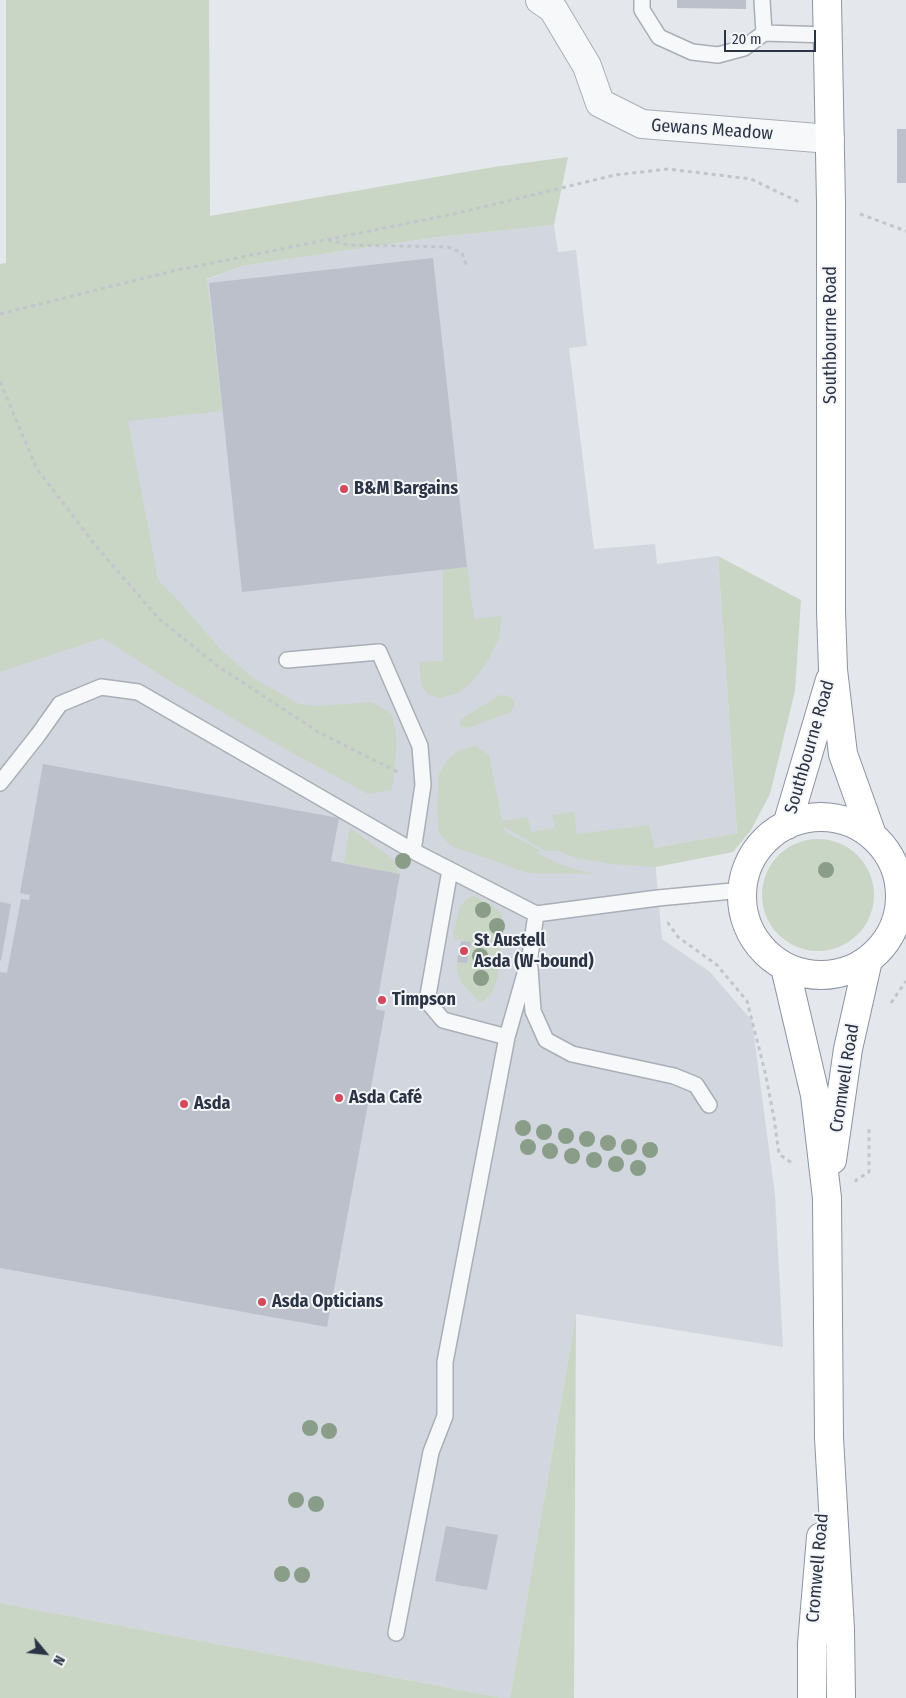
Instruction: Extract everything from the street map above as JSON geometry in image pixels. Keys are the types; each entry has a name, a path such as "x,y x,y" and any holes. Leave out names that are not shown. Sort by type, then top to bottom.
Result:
{"highway":[{"name":"Southbourne Road","path":"827,0 831,210 831,611 833,670 843,754 872,835"},
{"name":"Southbourne Road","path":"787,825 833,670"},
{"path":"821,817 847,821 872,835 888,855 896,870 903,888 898,916 893,930 885,942 868,960 854,968 822,975 803,973 785,967 770,956 752,934 743,909 743,890 749,864 764,842 775,832 787,825 804,819 821,817"},
{"name":"Cromwell Road","path":"827,1198 848,1049 868,960"},
{"name":"Cromwell Road","path":"785,967 815,1095 827,1198 829,1438 840,1629 841,1698"},
{"name":"Cromwell Road","path":"812,1698 812,1644 829,1438"}],"street":[{"name":"Gewans Meadow","path":"540,0 552,9 587,66 600,103 642,124 830,139"}],"lane":[{"path":"642,0 642,10 659,37 692,52 718,56 744,48 764,33 828,35"},
{"path":"762,0 764,33"},
{"path":"287,660 379,652 420,746 423,785 412,852"},
{"path":"0,783 60,704 101,687 138,692 412,852 536,914 649,899 743,890"},
{"path":"450,870 427,1001 442,1020 507,1037"},
{"path":"396,1633 431,1452 445,1416 445,1362 507,1037 530,956 536,914"},
{"path":"530,956 533,1011 546,1040 572,1054 674,1076 696,1085 708,1104"}],"path":[{"path":"0,314 173,271 458,213 615,175 668,169 751,179 831,210 906,231"},
{"path":"325,240 348,245 448,247 462,252 467,267"},
{"path":"0,382 37,469 96,546 158,618 219,667 320,732 423,785"},
{"path":"660,923 668,923 678,937 717,965 747,1001 771,1099 779,1154 794,1164"}],"shaded area":[{"path":"554,225 558,252 576,250 587,346 569,348 594,549 655,544 657,564 718,556 737,833 654,848 662,939 710,972 752,1021 775,1195 783,1347 576,1314 510,1698 0,1603 0,672 103,637 109,318 242,266 438,237"}],"green space":[{"path":"6,0 209,0 210,216 494,167 568,157 554,225 438,237 242,266 207,279 222,411 128,421 158,580 179,601 220,649 253,678 299,704 318,706 372,702 392,714 397,741 392,790 368,794 273,742 173,683 103,638 0,672 0,264 6,263"},
{"path":"718,556 801,600 795,691 770,794 751,830 733,852 656,867 611,864 576,858 559,851 545,851 503,826 504,831 541,851 535,852 561,865 595,874 528,873 451,846 439,833 437,807 439,774 448,759 459,750 476,746 489,755 502,821 528,817 531,832 555,828 552,815 574,812 577,834 649,825 654,848 737,833"},
{"path":"467,567 474,619 502,616 499,638 488,661 472,682 458,693 440,698 428,694 422,686 419,662 443,661 443,570"},
{"path":"500,695 511,697 515,703 511,712 468,728 460,726 460,720"},
{"path":"350,828 393,859 400,874 344,863"},
{"path":"818,839 839,843 858,855 870,874 874,895 870,916 858,935 839,947 818,951 797,947 778,935 766,916 762,895 766,874 778,855 797,843"},
{"path":"474,896 489,903 500,912 505,925 497,979 492,992 485,1000 479,1002 462,983 457,972 457,962 467,963 471,943 455,939 453,935 459,908 467,899"},
{"path":"576,1314 574,1698 510,1698"},
{"path":"0,1603 503,1698 0,1698"}],"building":[{"path":"677,0 746,0 746,9 677,8"},
{"path":"897,129 906,129 906,183 897,183"},
{"name":"B&M Bargains","path":"433,258 467,567 242,592 209,283"},
{"name":"Asda","path":"43,764 339,818 331,861 400,874 376,1009 385,1011 327,1327 0,1268 0,972 7,973 21,899 29,900 30,895 20,893"},
{"path":"0,902 11,904 1,961 0,960"},
{"path":"461,941 471,942 467,963 457,962"},
{"path":"446,1526 498,1535 487,1590 435,1581"}],"place":[{"name":"B&M Bargains","path":"344,489"},
{"name":"St Austell Asda (W-bound)","path":"464,951"},
{"name":"Timpson","path":"382,1000"},
{"name":"Asda Café","path":"339,1098"},
{"name":"Asda","path":"184,1104"},
{"name":"Asda Opticians","path":"262,1302"}]}
